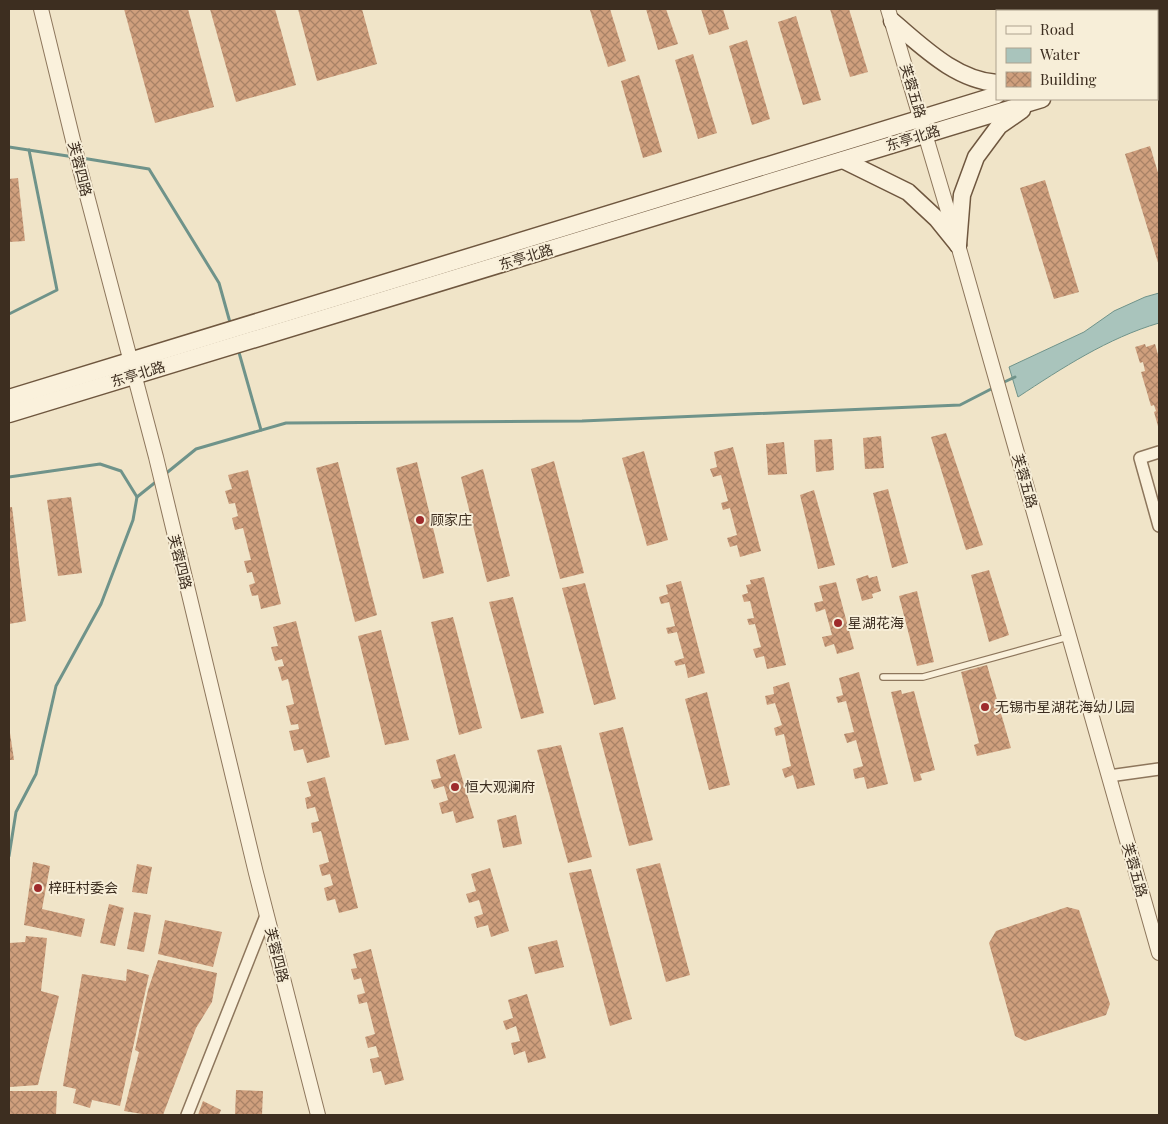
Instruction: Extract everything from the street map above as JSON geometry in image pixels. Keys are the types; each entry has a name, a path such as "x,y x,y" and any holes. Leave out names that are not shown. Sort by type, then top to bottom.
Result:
{"main road":[{"path":"890,15 942,63 984,82 996,83"},
{"name":"东亭北路","path":"9,414 133,368 216,342 246,325 996,95"},
{"path":"958,245 962,196 976,157 999,126 1037,100"},
{"name":"东亭北路","path":"216,342 251,341 1037,100"},
{"path":"843,160 908,192 937,219 958,245"},
{"name":"东亭北路","path":"9,398 133,368"}],"street":[{"name":"芙蓉四路","path":"41,9 80,170 156,457 266,913 318,1115"},
{"name":"芙蓉五路","path":"890,15 958,245 1159,953"},
{"path":"1159,452 1140,458 1159,526"},
{"path":"1109,776 1159,769"},
{"path":"186,1115 266,913"}],"lane":[{"path":"883,677 923,678 1069,637"}],"water":[{"path":"1159,293 1159,323 1104,345 1018,397 1009,367 1084,332 1114,311"}],"building":[{"path":"124,9 188,9 214,107 155,123"},
{"path":"210,9 275,9 296,85 236,102"},
{"path":"298,9 362,9 377,64 317,81"},
{"path":"610,9 626,61 608,67 590,10"},
{"path":"646,9 666,9 678,44 658,50"},
{"path":"701,9 723,9 729,29 709,35"},
{"path":"830,9 849,9 868,72 850,77"},
{"path":"796,16 821,100 803,105 778,22"},
{"path":"747,40 770,119 752,125 729,46"},
{"path":"693,54 717,133 698,139 675,60"},
{"path":"639,75 662,152 643,158 621,81"},
{"path":"1150,146 1159,176 1159,266 1125,154"},
{"path":"18,178 25,241 9,242 9,179"},
{"path":"1045,180 1079,292 1054,299 1020,188"},
{"path":"1145,344 1146,347 1155,344 1159,358 1159,430 1154,412 1156,411 1154,405 1151,406 1141,372 1145,371 1143,362 1140,363 1135,347"},
{"path":"946,433 983,545 966,550 931,437"},
{"path":"881,436 884,468 865,469 863,438"},
{"path":"832,439 834,470 816,472 814,440"},
{"path":"784,442 787,474 768,475 766,444"},
{"path":"733,447 761,551 740,557 737,545 730,547 727,538 737,535 730,508 723,510 721,503 728,501 721,475 713,477 710,469 717,467 714,452"},
{"path":"644,451 668,540 647,546 622,458"},
{"path":"554,461 584,573 560,579 531,469"},
{"path":"338,462 377,615 355,622 316,468"},
{"name":"顾家庄","path":"417,462 444,573 423,579 396,468"},
{"path":"483,469 510,576 487,582 461,477"},
{"path":"248,470 281,604 261,609 258,595 252,596 249,585 255,583 252,572 247,573 244,561 251,560 243,528 235,530 232,518 238,516 235,503 229,504 225,491 232,489 228,475"},
{"path":"888,489 908,563 892,568 873,493"},
{"path":"814,490 835,565 818,569 800,495"},
{"path":"71,497 82,573 58,576 47,500"},
{"path":"9,507 12,507 26,621 9,624"},
{"path":"989,570 1009,635 989,642 971,575"},
{"path":"868,575 869,578 877,576 881,591 872,594 873,598 862,601 856,579"},
{"path":"764,577 786,665 767,669 764,656 756,658 753,649 761,647 755,624 749,625 747,619 754,618 750,601 744,602 742,595 748,593 746,585 751,584 750,580"},
{"path":"681,581 705,673 688,678 685,664 676,666 674,661 684,658 677,632 668,634 666,628 675,626 669,602 661,604 659,597 668,594 666,585"},
{"name":"星湖花海","path":"836,582 854,649 837,654 834,644 825,647 822,637 832,635 825,609 816,612 814,603 823,601 819,586"},
{"path":"585,583 616,699 594,705 562,588"},
{"path":"917,591 934,662 917,666 899,596"},
{"path":"513,597 544,713 521,719 489,602"},
{"path":"453,617 482,728 459,735 431,622"},
{"path":"296,621 330,757 307,763 303,749 294,751 289,731 299,729 298,724 291,725 286,706 294,704 288,679 282,681 278,667 284,666 282,659 275,661 271,647 278,646 273,627"},
{"path":"381,630 409,740 385,745 358,636"},
{"name":"无锡市星湖花海幼儿园","path":"987,665 1011,748 977,756 974,745 979,743 961,672"},
{"path":"859,672 888,784 867,789 864,777 855,779 853,769 863,766 856,740 847,743 844,734 854,732 846,701 838,703 836,697 843,695 839,678"},
{"path":"789,682 815,785 797,789 793,775 785,778 782,769 791,766 784,734 776,736 774,728 782,725 775,703 767,705 765,696 774,694 773,687"},
{"path":"901,690 902,694 914,691 935,770 920,774 922,780 914,782 891,692"},
{"path":"707,692 730,785 709,790 685,699"},
{"path":"9,726 14,760 9,760"},
{"path":"623,727 653,840 629,846 599,733"},
{"path":"561,745 592,857 568,863 537,750"},
{"name":"恒大观澜府","path":"455,754 474,818 456,823 453,811 442,814 439,803 448,800 444,786 434,789 431,780 441,778 436,760"},
{"path":"325,777 358,908 339,913 335,899 327,901 324,888 333,885 330,874 322,876 319,865 329,862 321,831 313,833 311,823 319,821 315,807 307,809 305,798 311,796 307,782"},
{"path":"516,815 522,844 503,848 497,820"},
{"name":"梓旺村委会","path":"33,862 50,866 42,909 85,919 81,937 24,925"},
{"path":"660,863 690,975 666,982 636,869"},
{"path":"137,864 152,867 147,894 132,892"},
{"path":"490,868 509,931 491,937 488,925 477,928 474,917 483,914 479,900 469,903 466,894 476,891 471,874"},
{"path":"591,869 632,1019 610,1026 569,873"},
{"path":"109,904 124,908 115,946 100,943"},
{"path":"1067,907 1079,910 1110,1004 1106,1015 1025,1041 1015,1036 989,943 996,931"},
{"path":"134,912 151,915 144,952 127,949"},
{"path":"165,920 222,932 213,967 158,954"},
{"path":"26,936 47,938 41,991 59,996 38,1085 9,1087 9,943 25,942"},
{"path":"557,940 564,967 535,974 528,947"},
{"path":"371,949 404,1080 385,1085 381,1071 373,1073 370,1059 379,1057 376,1046 368,1048 365,1037 375,1034 367,1002 359,1004 357,995 365,993 361,978 354,980 351,969 357,968 353,954"},
{"path":"158,960 217,973 212,1002 196,1028 163,1115 148,1115 124,1111 139,1052 135,1050 148,990"},
{"path":"127,969 149,975 120,1106 92,1100 90,1108 73,1103 76,1089 63,1086 82,974 126,981"},
{"path":"527,994 546,1058 528,1063 525,1051 514,1055 511,1043 520,1041 516,1026 506,1030 503,1021 513,1018 508,1000"},
{"path":"236,1090 263,1091 262,1115 235,1115"},
{"path":"9,1091 57,1091 56,1115 9,1115"},
{"path":"203,1101 221,1110 219,1115 198,1115"}],"waterway":[{"path":"9,147 74,157"},
{"path":"9,314 57,290 29,150"},
{"path":"82,158 149,169 219,283 231,326"},
{"path":"238,349 261,430"},
{"path":"1000,384 1015,377"},
{"path":"164,475 196,449 286,423 582,421 960,405 995,387"},
{"path":"9,477 100,464 121,471 137,497 157,481"},
{"path":"9,856 16,812 36,774 56,686 101,604 133,520 137,497"}],"place":[{"name":"顾家庄","path":"420,520"},
{"name":"星湖花海","path":"838,623"},
{"name":"无锡市星湖花海幼儿园","path":"985,707"},
{"name":"恒大观澜府","path":"455,787"},
{"name":"梓旺村委会","path":"38,888"}]}
